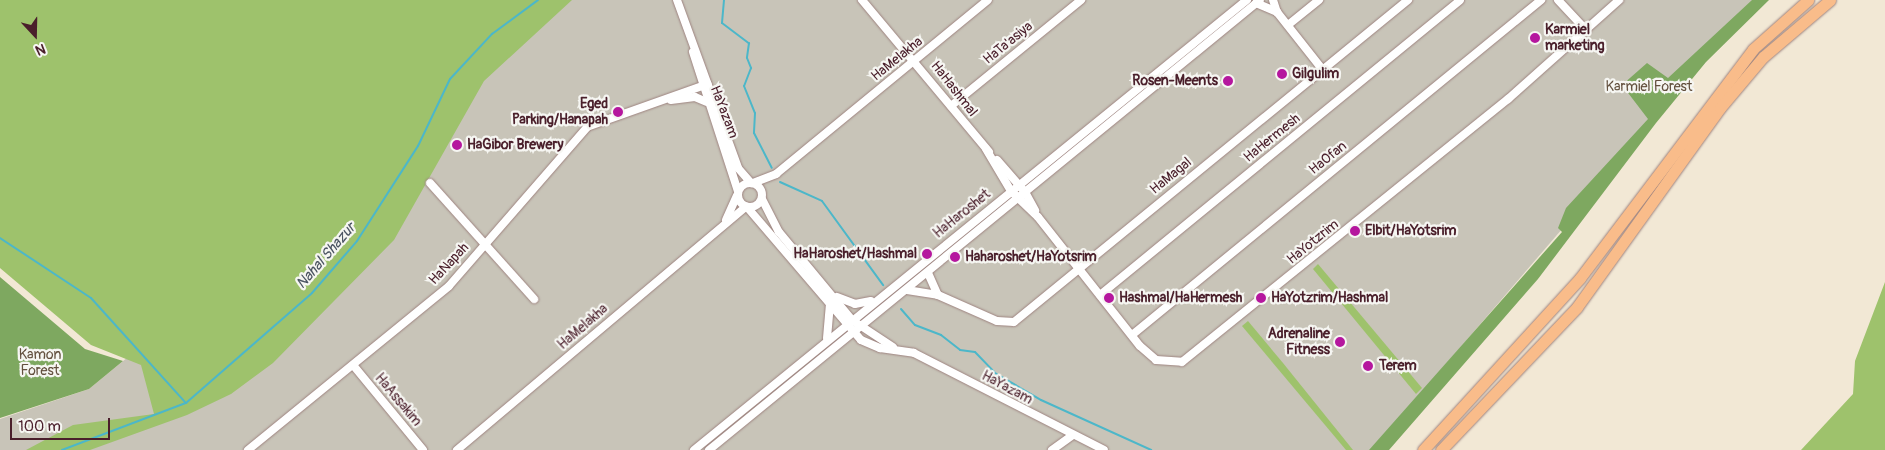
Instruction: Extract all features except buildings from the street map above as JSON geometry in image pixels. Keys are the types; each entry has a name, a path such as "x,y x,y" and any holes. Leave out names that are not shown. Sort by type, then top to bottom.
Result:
{"highway":[{"path":"1423,450 1580,278 1753,49 1808,0"},
{"path":"1441,450 1577,308 1753,68 1780,38 1830,0"}],"street":[{"name":"HaYazam","path":"677,0 704,84 738,168 752,183"},
{"name":"HaHashmal","path":"862,0 915,61 986,149 1019,184"},
{"name":"HaMelakha","path":"725,222 738,193 752,183 776,174 988,0"},
{"name":"HaTa'asiya","path":"951,106 1081,0"},
{"name":"HaHaroshet","path":"694,450 1247,0"},
{"path":"1273,0 1277,12"},
{"path":"1288,25 1318,0"},
{"name":"HaMagal","path":"908,290 938,295 997,321 1014,322 1322,68 1408,0"},
{"name":"HaHermesh","path":"1100,295 1460,0"},
{"name":"HaOfan","path":"1132,335 1541,0"},
{"path":"1558,0 1587,31"},
{"name":"HaYotzrim","path":"1011,191 1038,217 1132,335 1156,360 1172,363 1191,358 1587,31 1619,0"},
{"name":"HaHaroshet","path":"709,450 863,327 1258,1"},
{"path":"1258,1 1277,12 1322,68"},
{"name":"HaYazam","path":"704,84 707,102 738,193"},
{"name":"HaNapah","path":"248,450 449,286 588,127 664,101 704,84"},
{"name":"HaNapah","path":"664,101 695,97 707,102"},
{"name":"HaHashmal","path":"986,149 1011,191"},
{"name":"HaMelakha","path":"457,450 725,222 762,197 776,174"},
{"path":"430,183 534,299"},
{"path":"752,183 762,197"},
{"name":"HaYotzrim","path":"1019,184 1038,217"},
{"path":"738,193 746,207"},
{"name":"HaYazam","path":"762,197 779,232 830,291 854,334 872,346 914,353 1071,436 1104,450"},
{"name":"HaYazam","path":"746,207 804,272 829,304 849,322 863,327 897,349"},
{"path":"804,272 812,270"},
{"path":"928,273 938,295"},
{"path":"830,291 855,304 878,299"},
{"path":"826,341 832,327 829,304"},
{"name":"HaAssakim","path":"353,365 423,450"},
{"path":"1052,450 1071,436"}],"shaded area":[{"path":"563,0 1759,0 1372,450 0,450 0,419 89,389"}],"green space":[{"path":"0,0 572,0 484,81 394,240 273,363 231,394 187,415 90,450 26,450 73,425 154,414 141,365 91,345 0,268"},
{"name":"Karmiel Forest","path":"1752,0 1769,0 1706,62 1656,123 1538,279 1389,450 1369,450 1562,232 1558,228 1566,208 1648,119 1622,85 1647,63 1668,78"},
{"path":"1318,264 1422,388 1416,394 1313,269"},
{"name":"Kamon Forest","path":"0,277 85,349 123,361 89,389 0,418"},
{"path":"1885,282 1885,450 1801,450 1853,394 1855,361"},
{"path":"1248,321 1353,450 1346,450 1242,326"}],"waterway":[{"name":"Nahal Shazur","path":"62,450 186,403 312,293 357,241 418,146 450,79 492,34 538,0"},
{"path":"724,0 722,23 749,43 747,58 751,68 744,86 755,113 754,133 772,168"},
{"path":"780,182 822,201 883,285"},
{"path":"0,238 91,298 185,402"},
{"path":"901,309 915,325 941,335 960,350 975,352 995,373 1041,400 1151,450"}],"place":[{"name":"Karmiel marketing","path":"1535,38"},
{"name":"Gilgulim","path":"1282,74"},
{"name":"Rosen-Meents","path":"1228,81"},
{"name":"Eged Parking/Hanapah","path":"618,112"},
{"name":"HaGibor Brewery","path":"457,145"},
{"name":"Elbit/HaYotsrim","path":"1355,231"},
{"name":"HaHaroshet/Hashmal","path":"927,254"},
{"name":"Haharoshet/HaYotsrim","path":"955,257"},
{"name":"Hashmal/HaHermesh","path":"1109,298"},
{"name":"HaYotzrim/Hashmal","path":"1261,298"},
{"name":"Adrenaline Fitness","path":"1340,342"},
{"name":"Terem","path":"1368,366"}]}
